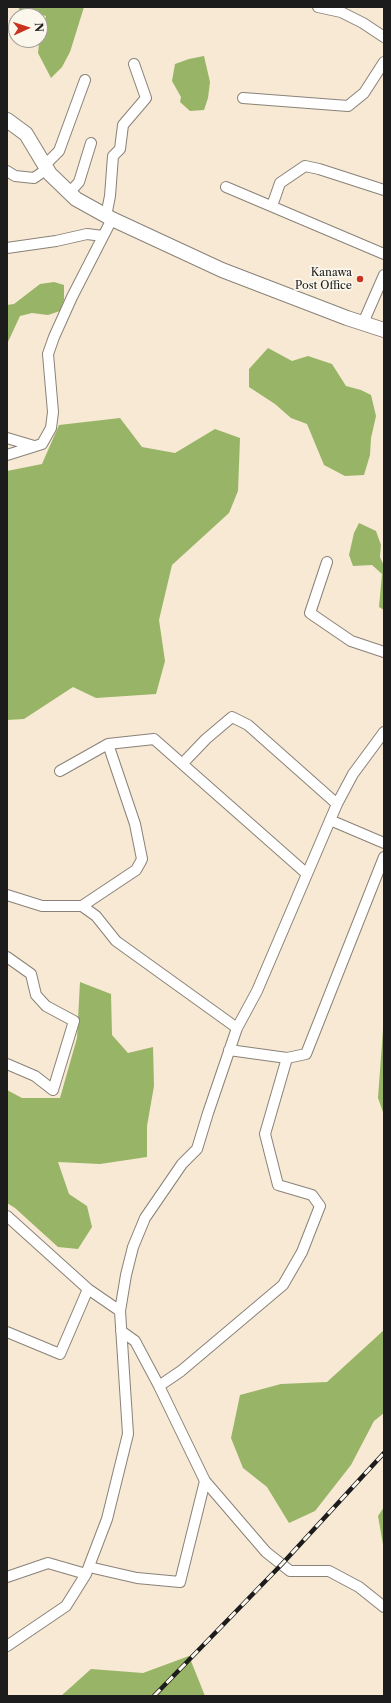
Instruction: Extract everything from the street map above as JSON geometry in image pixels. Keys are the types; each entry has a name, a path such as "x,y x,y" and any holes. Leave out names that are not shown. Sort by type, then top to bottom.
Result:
{"street":[{"path":"318,7 341,12 363,23 384,37"},
{"path":"243,98 348,106 364,93 384,62"},
{"path":"7,455 42,444 50,428 53,412 48,354 72,297 104,236 109,217 113,156 120,150 123,126 146,98 134,64"},
{"path":"7,171 15,176 34,178 46,167 59,151 85,80"},
{"path":"7,120 26,134 50,174 76,199 109,217 222,270 384,330"},
{"path":"69,193 79,182 91,143"},
{"path":"272,206 280,183 305,166 384,190"},
{"path":"226,187 384,254"},
{"path":"7,248 56,241 87,234 104,236"},
{"path":"364,323 384,275"},
{"path":"8,438 34,446"},
{"path":"327,562 310,613 351,641 384,652"},
{"path":"183,763 206,739 232,717 248,725 337,804"},
{"path":"7,1646 66,1606 88,1571 107,1519 128,1434 120,1311 126,1275 133,1247 145,1218 182,1164 197,1149 237,1028 256,991 337,804 353,774 384,732"},
{"path":"60,771 108,744 154,739 307,874"},
{"path":"7,895 42,906 82,906 136,870 142,859 135,824 108,744"},
{"path":"330,820 384,843"},
{"path":"229,1050 287,1058 306,1054 384,857"},
{"path":"82,906 96,916 116,941 237,1028"},
{"path":"7,957 31,974 36,995 46,1006 74,1021 53,1090 36,1076 7,1064"},
{"path":"159,1386 180,1371 283,1285 302,1252 320,1206 312,1195 278,1184 265,1134 287,1058"},
{"path":"7,1216 88,1289 120,1311"},
{"path":"7,1332 60,1354 88,1289"},
{"path":"121,1331 135,1341 206,1480 266,1552 290,1571 329,1571 359,1587 384,1607"},
{"path":"8,1575 48,1563 88,1571 180,1582 206,1480"}],"green space":[{"path":"84,7 70,52 62,67 51,78 38,53 39,48 48,48 48,8 19,8"},
{"path":"204,56 210,82 208,98 204,110 190,111 180,102 181,97 172,81 175,64"},
{"path":"54,282 64,285 64,300 60,311 48,315 32,313 20,316 7,344 7,305 14,304 40,284"},
{"path":"268,348 292,361 308,356 332,364 346,386 361,390 371,395 376,416 371,438 370,455 364,475 345,476 324,465 307,424 291,418 275,404 249,387 249,369"},
{"path":"120,418 142,447 175,453 215,429 240,438 238,491 229,513 172,565 159,620 165,661 156,694 96,698 73,687 24,719 7,720 7,471 42,464 59,425"},
{"path":"359,523 376,531 381,545 380,557 384,566 384,610 379,607 382,574 372,565 353,566 349,555 354,533"},
{"path":"80,982 111,994 112,1035 128,1053 153,1047 154,1086 147,1126 147,1157 100,1164 58,1162 69,1194 87,1206 92,1227 78,1249 58,1247 15,1208 7,1203 7,1090 22,1098 60,1098 77,1038"},
{"path":"384,1016 384,1115 378,1098"},
{"path":"384,1330 384,1413 374,1421 351,1465 315,1511 289,1523 267,1487 243,1468 231,1438 240,1395 281,1384 327,1382"},
{"path":"384,1507 384,1550 378,1516"},
{"path":"189,1656 205,1696 61,1696 91,1669 143,1673"}],"railway":[{"path":"154,1696 282,1564 384,1453"}],"place":[{"name":"Kanawa Post Office","path":"360,279"}]}
